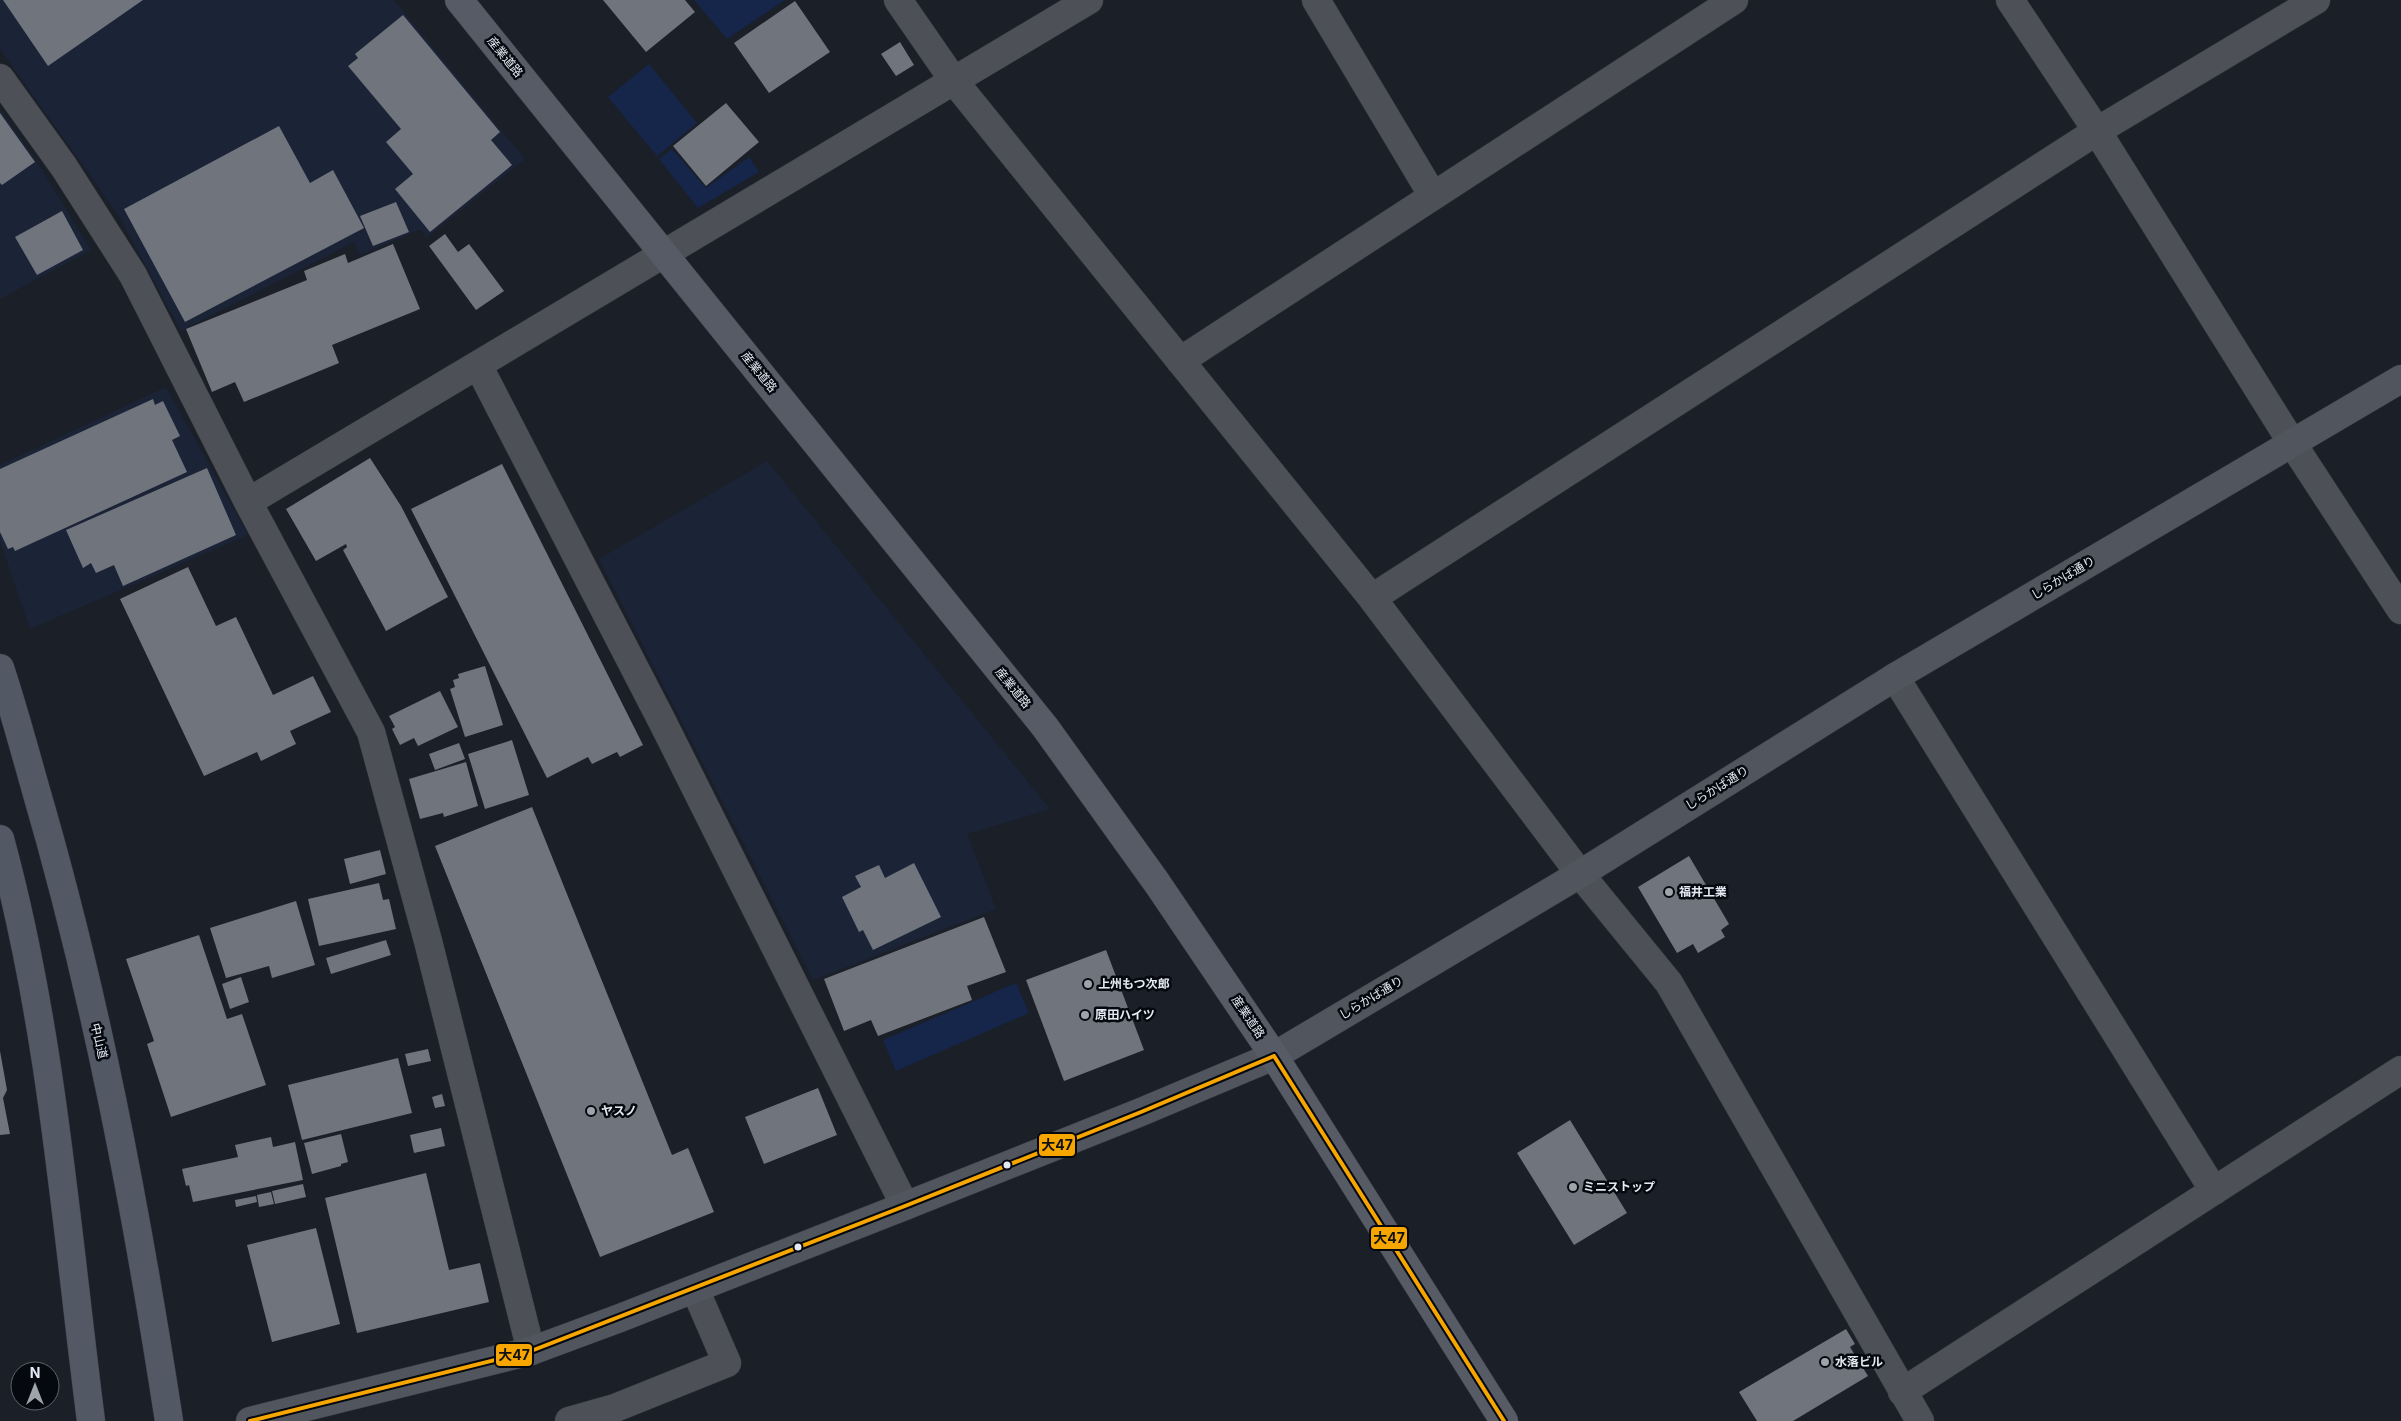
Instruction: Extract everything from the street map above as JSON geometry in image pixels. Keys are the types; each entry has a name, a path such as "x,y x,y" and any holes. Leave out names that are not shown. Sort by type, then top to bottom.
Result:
{"highway":[{"name":"中山道","path":"0,668 57,862 115,1108 143,1255 169,1421"},
{"path":"0,839 36,1002 56,1128 91,1421"}],"main road":[{"name":"産業道路","path":"459,0 1045,728 1157,883 1274,1056 1504,1421"}],"street":[{"path":"898,0 954,81 1372,598 1580,874 1669,983 1920,1421"},
{"path":"248,502 1089,0"},
{"path":"1316,0 1433,196"},
{"path":"1180,360 1734,0"},
{"path":"2010,0 2097,131 2292,443 2401,610"},
{"path":"1372,598 2097,131 2316,0"},
{"path":"0,78 64,167 133,275 248,502 371,732 428,942 531,1351"},
{"path":"478,365 662,721 905,1206"},
{"name":"しらかば通り","path":"250,1421 531,1351 905,1206 1141,1112 1274,1056 1580,874 1895,677 2401,379"},
{"path":"1895,677 2214,1191"},
{"path":"1902,1392 2401,1070"},
{"path":"569,1421 615,1408 727,1363 695,1289"}],"shaded area":[{"path":"0,0 394,0 525,159 426,238 421,229 360,255 354,242 181,331 119,216 0,49"},
{"path":"694,0 785,0 727,39"},
{"path":"649,64 697,123 657,156 608,97"},
{"path":"0,109 39,165 91,250 0,299"},
{"path":"672,149 706,188 749,157 759,172 698,208 659,159"},
{"path":"166,387 248,535 30,629 0,541 0,465"},
{"path":"767,461 1050,809 967,834 996,909 813,980 599,559"},
{"path":"1016,983 1029,1013 896,1071 883,1040"}],"building":[{"path":"3,0 143,0 48,66"},
{"path":"603,0 685,0 695,12 646,52"},
{"path":"795,1 830,52 769,93 734,43"},
{"path":"403,15 500,132 491,140 512,165 430,232 395,189 413,174 386,142 401,129 348,66 358,58 355,54"},
{"path":"900,42 914,65 896,76 881,54"},
{"path":"726,103 759,142 706,186 673,146"},
{"path":"0,113 35,162 2,185 0,183"},
{"path":"279,126 310,183 333,170 364,228 185,322 124,209"},
{"path":"396,202 409,232 373,246 360,216"},
{"path":"62,211 83,250 37,275 15,237"},
{"path":"445,234 458,252 469,244 504,291 476,310 429,246"},
{"path":"393,244 420,309 332,345 339,363 244,402 235,382 212,392 186,329 307,280 304,271 345,254 348,263"},
{"path":"153,399 155,405 163,401 180,436 172,440 187,472 15,551 13,547 8,549 0,532 0,469"},
{"path":"370,458 401,506 448,597 386,631 343,550 347,547 346,544 316,561 286,509"},
{"path":"502,464 643,745 620,757 617,752 592,764 588,757 547,778 411,509"},
{"path":"207,468 236,535 123,586 114,565 96,573 91,563 83,568 66,530"},
{"path":"188,567 216,626 236,617 273,695 313,676 331,712 290,731 296,744 261,761 257,752 204,776 120,599"},
{"path":"485,666 503,725 465,737 450,689 455,687 453,680 459,678 458,674"},
{"path":"440,691 458,727 418,746 414,738 400,745 392,729 395,727 389,716"},
{"path":"512,740 529,795 485,809 468,754"},
{"path":"459,743 465,759 435,770 429,754"},
{"path":"466,762 478,806 444,817 443,813 420,819 409,779"},
{"path":"532,807 672,1155 688,1148 714,1212 600,1257 435,846"},
{"path":"380,850 386,874 350,884 344,859"},
{"path":"1689,856 1729,924 1721,930 1725,937 1698,953 1693,944 1677,953 1638,887"},
{"path":"914,863 941,917 873,950 863,930 859,932 842,897 861,887 855,876 879,865 885,878"},
{"path":"379,883 383,900 389,899 396,929 319,946 308,899"},
{"path":"296,901 315,965 272,978 269,966 226,978 210,928"},
{"path":"984,917 1006,972 967,986 972,1000 878,1036 871,1020 844,1031 824,979"},
{"path":"199,935 227,1019 242,1014 266,1085 171,1117 147,1044 154,1041 126,959"},
{"path":"386,940 391,955 331,974 326,958"},
{"name":"原田ハイツ","path":"1106,950 1144,1050 1064,1081 1026,980"},
{"path":"241,977 249,1002 230,1009 222,984"},
{"path":"428,1049 431,1061 408,1066 405,1054"},
{"path":"0,1051 7,1090 3,1098 10,1134 0,1135"},
{"path":"398,1058 412,1113 302,1140 288,1085"},
{"path":"818,1088 837,1135 764,1164 745,1117"},
{"path":"442,1094 445,1106 435,1108 432,1097"},
{"path":"1570,1120 1627,1213 1574,1245 1517,1153"},
{"path":"441,1128 445,1146 414,1153 410,1135"},
{"path":"341,1134 348,1162 341,1164 341,1166 312,1174 304,1143"},
{"path":"271,1137 273,1147 295,1142 303,1180 193,1202 189,1185 186,1186 182,1169 238,1157 235,1145"},
{"path":"426,1173 449,1270 480,1263 489,1302 357,1333 325,1198"},
{"path":"303,1184 306,1197 275,1204 272,1191"},
{"path":"271,1192 274,1204 259,1207 257,1195"},
{"path":"256,1196 257,1202 236,1207 235,1200"},
{"path":"316,1228 340,1324 272,1342 247,1245"},
{"name":"水落ビル","path":"1846,1329 1855,1344 1850,1347 1868,1376 1793,1421 1757,1421 1739,1392"}],"transit line":[{"name":"大47","path":"1274,1056 1504,1421"},
{"name":"大47","path":"250,1421 531,1351 905,1206 1141,1112 1274,1056"}],"place":[{"name":"福井工業","path":"1669,892"},
{"name":"上州もつ次郎","path":"1088,984"},
{"name":"原田ハイツ","path":"1085,1015"},
{"name":"ヤスノ","path":"591,1111"},
{"name":"ミニストップ","path":"1573,1187"},
{"name":"水落ビル","path":"1825,1362"}]}
